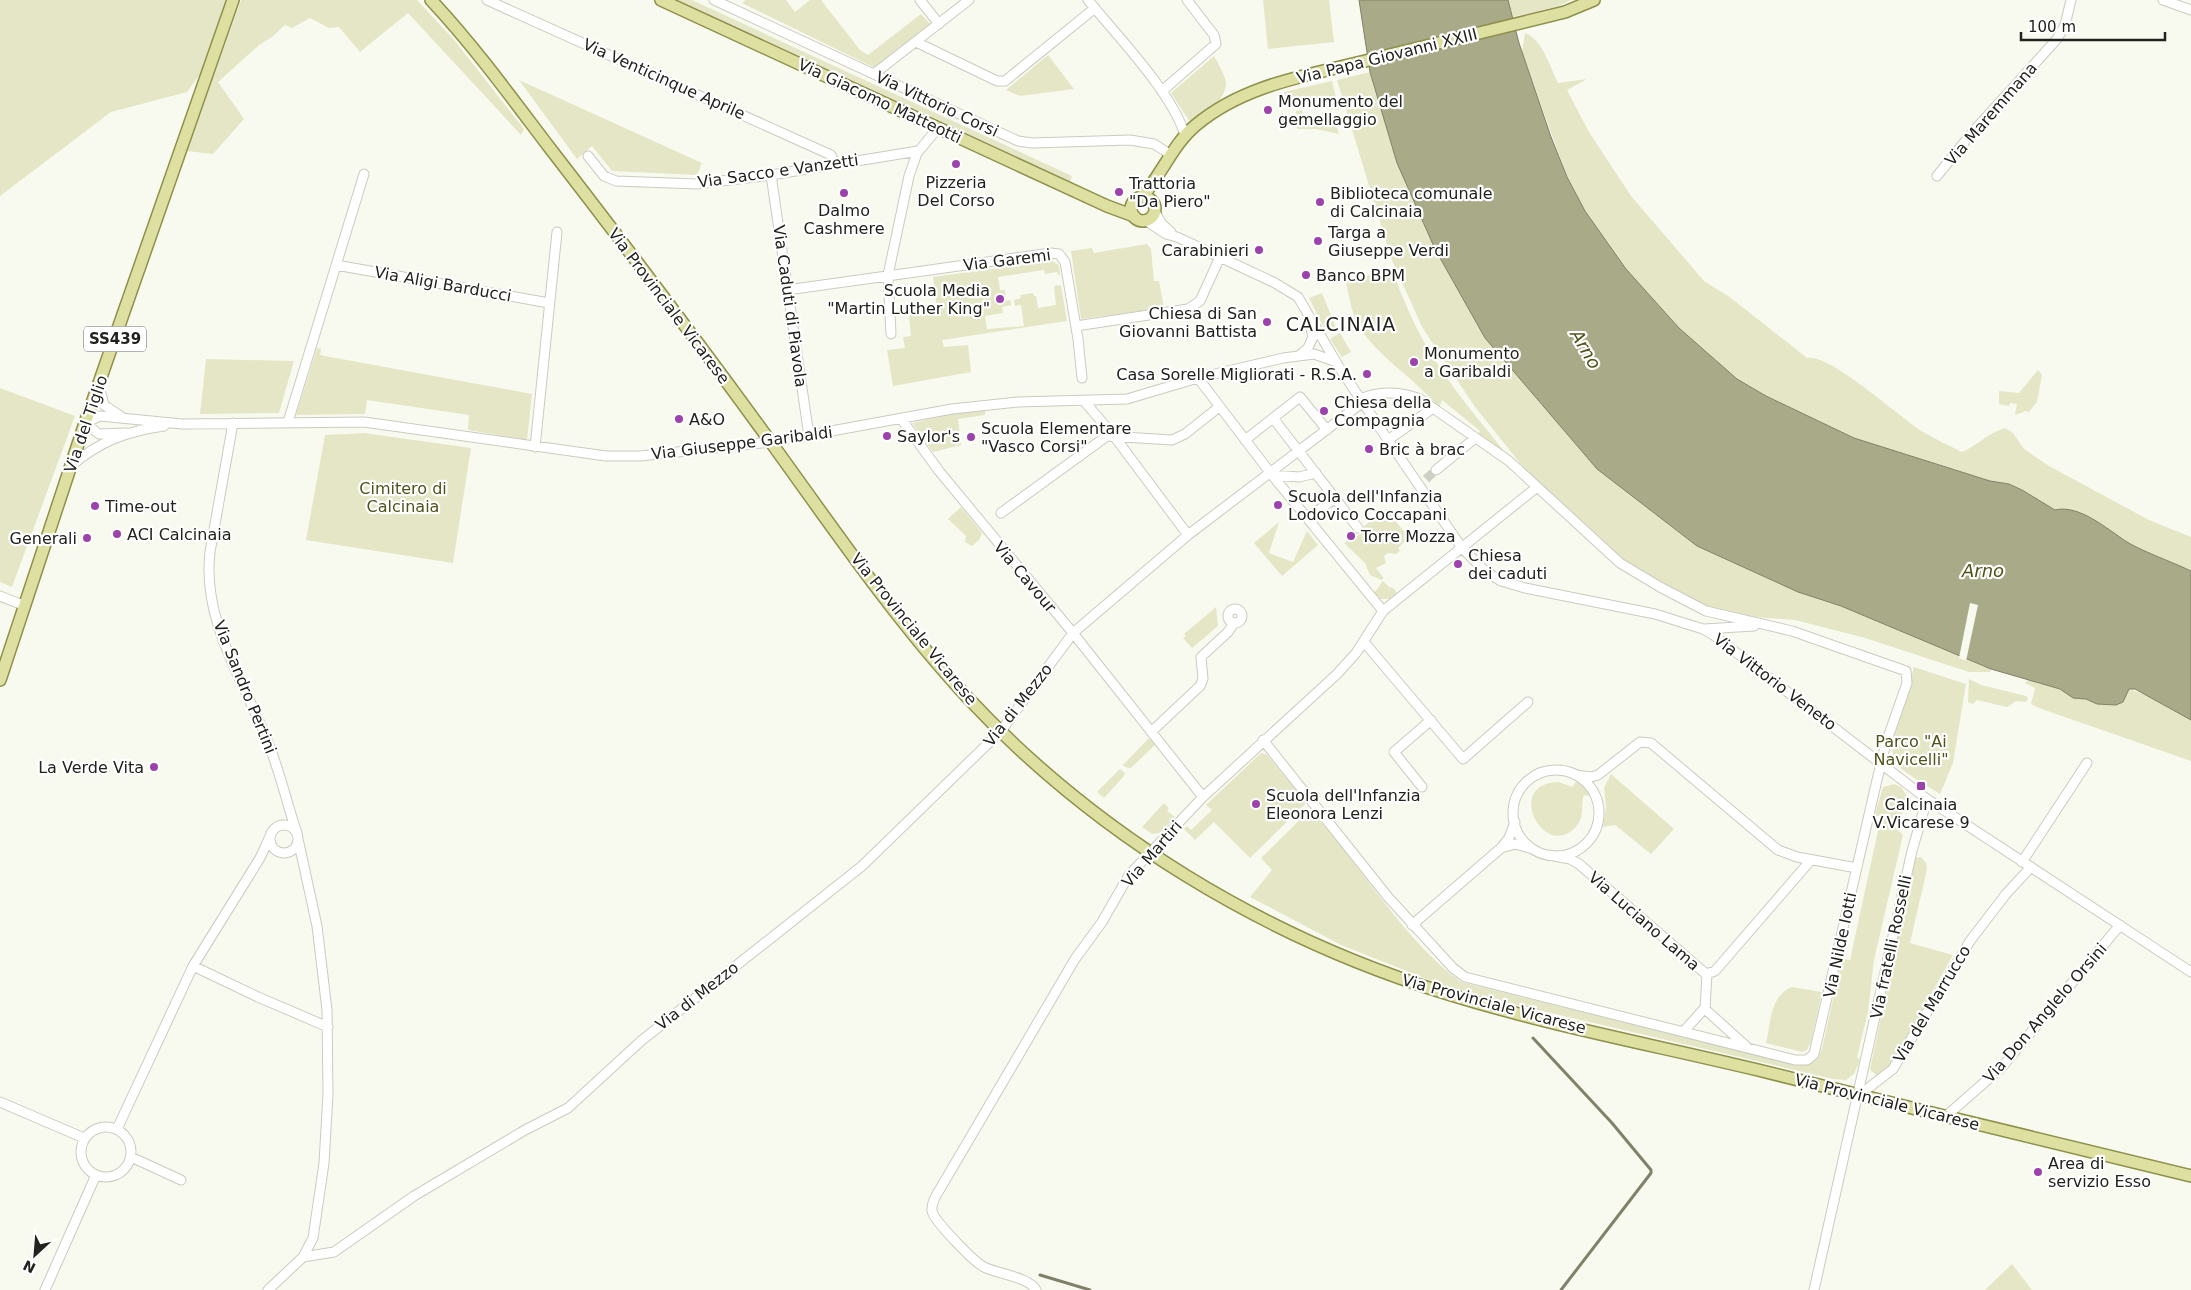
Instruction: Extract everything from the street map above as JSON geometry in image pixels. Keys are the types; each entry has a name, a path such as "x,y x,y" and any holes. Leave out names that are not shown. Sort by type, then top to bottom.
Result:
{"main road":[{"name":"Via del Tiglio","path":"0,680 23,605 85,423 233,0"},
{"name":"Via Provinciale Vicarese","path":"431,0 486,64 910,629 967,696 1001,731 1080,801 1150,854 1264,920 1342,956 1399,978 1493,1006 2191,1176"},
{"name":"Via Giacomo Matteotti","path":"661,0 1099,200"},
{"name":"Via Papa Giovanni XXIII","path":"1163,170 1185,135 1212,113 1241,95 1350,65 1565,12 1594,0"},
{"path":"1099,200 1139,218 1151,218 1163,170"},
{"path":"1139,218 1132,208 1163,170"},
{"path":"1099,200 1122,205 1148,198 1154,207"}],"street":[{"name":"Via Venticinque Aprile","path":"487,0 831,155 835,164"},
{"name":"Via Vittorio Corsi","path":"714,0 1018,141 1032,143 1130,140 1154,144 1172,155"},
{"path":"920,0 939,24"},
{"path":"874,74 969,0"},
{"path":"1088,0 1162,91 1178,116 1185,135"},
{"path":"1162,91 1216,44 1214,35 1187,0"},
{"name":"Via Maremmana","path":"1937,176 1971,134 2057,39 2064,25 2071,0"},
{"path":"2163,0 2191,10"},
{"path":"916,42 997,80 1005,81 1095,8"},
{"path":"890,334 888,275 909,176 918,151 938,128"},
{"name":"Via Sacco e Vanzetti","path":"588,156 604,176 616,181 697,184 771,175 918,151"},
{"path":"288,422 364,174"},
{"name":"Via Caduti di Piavola","path":"771,175 809,436"},
{"path":"1154,207 1162,224 1177,237"},
{"path":"1139,218 1166,234 1220,256 1294,294 1304,308 1313,337 1305,352 1297,357"},
{"path":"535,447 557,232"},
{"name":"Via Garemi","path":"888,275 1051,253 1059,254 1065,262 1076,326 1082,378"},
{"path":"1076,326 1188,309 1200,300 1220,256"},
{"name":"Via Aligi Barducci","path":"336,265 550,303"},
{"path":"787,290 888,275"},
{"name":"Via Vittorio Veneto","path":"1304,308 1336,362 1388,440 1422,481 1462,548 1488,574 1514,584 1655,614 1703,629 1761,670 1881,765"},
{"name":"Via Giuseppe Garibaldi","path":"182,424 364,422 535,447 624,457 770,442 902,420 952,409 1018,402 1126,399 1198,378 1297,357 1320,354 1336,362"},
{"path":"1198,378 1271,474 1383,611"},
{"path":"99,385 104,405 116,414 132,420"},
{"path":"1362,401 1377,394 1410,395 1433,408 1474,439 1509,461 1620,563 1706,611 1761,625"},
{"path":"1245,440 1300,397 1327,430"},
{"path":"1084,401 1114,436 1188,535"},
{"name":"Via di Mezzo","path":"303,1258 334,1252 383,1216 462,1168 568,1108 640,1041 862,866 1001,731 1072,633 1188,535 1271,474 1298,450 1327,430 1362,401"},
{"path":"1001,513 1107,436 1172,440 1185,434 1219,407"},
{"path":"1388,440 1433,408"},
{"path":"100,416 182,424 126,433 99,434 85,423 100,416"},
{"path":"1273,418 1358,528"},
{"name":"Via Cavour","path":"902,420 944,478 1072,633 1202,797"},
{"name":"Via Sandro Pertini","path":"233,423 207,572 209,593 218,627 266,736 297,836 317,926 328,1027 328,1094 324,1163 316,1228 303,1258"},
{"path":"72,465 100,444 126,433"},
{"path":"1436,470 1474,439"},
{"path":"1271,474 1299,477 1316,473"},
{"name":"Via Martiri","path":"1036,1290 1030,1283 988,1269 973,1259 934,1215 933,1202 1076,959 1102,922 1126,880 1202,797 1338,674 1364,642 1383,611 1537,487"},
{"path":"1308,518 1335,498"},
{"path":"0,596 23,605"},
{"path":"1151,732 1200,686 1203,680 1201,657 1228,632 1234,623"},
{"path":"1703,629 1761,625"},
{"name":"Via Nilde Iotti","path":"1263,740 1412,925 1453,968 1465,977 1532,996 1684,1031 1801,1061 1809,1059 1814,1054 1881,765 1907,683 1906,671 1892,664 1792,631 1761,625"},
{"path":"1364,642 1463,759 1528,702"},
{"path":"1422,787 1394,752 1431,720"},
{"path":"1412,925 1501,848 1512,832 1513,811 1517,796 1530,778 1542,772 1553,770 1591,777 1598,775 1640,742 1651,742 1778,850 1811,860 1857,868"},
{"path":"2022,862 2087,763"},
{"path":"1881,765 1927,799 2191,972"},
{"path":"1501,848 1515,844 1549,855 1565,854 1578,850 1588,841 1597,826 1599,812 1595,795 1588,785 1576,775"},
{"name":"Via fratelli Rosselli","path":"1858,1096 1912,851 1927,799"},
{"path":"116,1129 192,966 260,858 284,815 287,804"},
{"path":"1514,821 1522,838 1538,851"},
{"path":"288,826 297,836 294,849 284,853 273,848 271,844 274,831 288,826"},
{"path":"260,858 272,853 284,853 295,855 303,863"},
{"name":"Via Luciano Lama","path":"1549,855 1570,859 1579,864 1698,970 1707,974 1715,971 1811,860"},
{"name":"Via del Marrucco","path":"1858,1096 1893,1069 1970,941 2006,894 2031,867"},
{"name":"Via Don Anglelo Orsini","path":"1945,1117 2002,1067 2120,925"},
{"path":"192,966 328,1027"},
{"path":"1684,1031 1705,1009 1707,974"},
{"name":"Via Nilde Iotti","path":"1705,1009 1747,1048"},
{"path":"1814,1290 1858,1096"},
{"path":"0,1102 84,1138"},
{"path":"107,1126 116,1129 129,1141 131,1157 120,1173 106,1177 96,1175 82,1162 81,1149 84,1138 96,1128 107,1126"},
{"path":"131,1157 181,1180"},
{"path":"45,1290 96,1175"},
{"path":"268,1290 303,1258"}],"green space":[{"path":"0,0 230,0 204,69 187,92 111,112 0,196"},
{"path":"241,0 417,0 455,41 524,129 521,135 408,13 360,52 339,27 329,28 310,18 292,28 285,25 272,37 259,45 218,82 244,119 213,154 187,151"},
{"path":"675,0 692,0 1072,176 1070,182"},
{"path":"746,0 786,0 795,12 810,0 821,0 860,50 868,55 921,14 931,25 875,68 742,3"},
{"path":"1263,0 1329,0 1334,42 1268,49"},
{"path":"1508,0 1571,0 1559,6 1512,17"},
{"path":"1525,33 1537,42 1541,48 1558,83 1587,79 1567,90 1589,132 1631,196 1704,281 1731,298 1807,358 1818,359 1848,376 1913,425 1934,438 1962,452 2005,428 2013,433 2024,449 2049,466 2149,520 2191,537 2191,571 2134,546 2083,514 2064,509 2055,510 2009,484 1990,481 1854,438 1766,396 1737,379 1679,328 1626,269 1585,211 1567,177 1522,52"},
{"path":"1048,55 1074,89 1020,96 1006,90"},
{"path":"1214,56 1225,78 1224,92 1215,105 1192,125 1171,93"},
{"path":"1370,72 1397,163 1435,249 1485,338 1597,469 1697,546 1798,592 1841,606 1991,669 1990,672 1969,672 1865,638 1795,620 1739,616 1705,606 1660,583 1623,559 1566,509 1520,463 1475,407 1422,327 1391,258 1337,80"},
{"path":"519,80 702,163 697,175 612,171 592,146 577,159"},
{"path":"1332,81 1339,110 1322,108 1323,102 1303,100 1303,107 1295,107 1294,101 1287,102 1284,92"},
{"path":"1302,110 1302,116 1321,117 1322,112 1333,113 1339,134 1316,129 1297,129 1296,111"},
{"path":"1147,244 1151,249 1154,281 1159,281 1164,308 1081,319 1071,251 1092,248 1094,253"},
{"name":"Scuola Media \"Martin Luther King\"","path":"1052,261 1059,265 1060,275 1057,272 1045,274 1044,270 998,277 1000,290 1005,290 1006,301 1010,300 1011,305 1002,307 1003,313 985,316 987,329 1024,326 1021,305 1015,306 1014,300 1021,298 1020,295 1033,293 1036,296 1038,308 1056,305 1054,286 1061,285 1067,321 942,340 944,347 968,345 971,372 893,386 887,350 905,348 903,337 911,336 909,315 937,311 933,277"},
{"path":"1391,268 1404,300 1430,352 1457,392 1508,456 1478,436 1480,431 1442,400 1439,408 1370,342 1359,326 1346,283"},
{"path":"1322,293 1336,328 1326,332 1309,298"},
{"path":"1340,333 1351,352 1342,357 1330,339"},
{"path":"317,348 321,349 320,355 532,394 527,440 468,430 469,415 367,400 365,414 296,415"},
{"path":"206,359 294,361 279,413 200,414"},
{"path":"2038,370 2042,375 2037,402 2029,412 2026,411 2015,415 2017,404 2010,403 2009,406 1999,404 1999,391 2019,393"},
{"path":"0,388 75,416 12,587 0,582"},
{"path":"985,410 985,415 958,419 961,445 933,452 912,423 960,412"},
{"name":"Cimitero di Calcinaia","path":"364,433 471,448 453,563 306,540 325,435"},
{"path":"961,507 982,533 979,540 972,546 965,542 966,536 948,519"},
{"path":"1386,509 1409,538 1398,548 1400,551 1396,554 1388,553 1384,556 1386,563 1376,568 1384,578 1381,580 1370,575 1365,563 1344,543 1362,533 1363,527"},
{"path":"1279,522 1269,553 1293,562 1307,531 1318,545 1282,576 1254,543"},
{"path":"1383,581 1398,594 1392,599 1381,599 1374,593"},
{"path":"1216,607 1218,626 1192,648 1183,638 1186,636 1184,634"},
{"name":"Parco \"Ai Navicelli\"","path":"1914,667 1966,684 1953,763 1940,794 1904,771 1895,762 1893,755 1895,731"},
{"path":"1969,679 1981,685 2028,698 2026,702 2016,701 2007,707 1977,700 1973,704 1968,702"},
{"path":"2028,680 2060,689 2073,698 2086,699 2097,704 2117,705 2123,701 2129,689 2154,698 2191,720 2191,761 2039,708 2031,704 2035,688 2025,683"},
{"path":"1149,738 1155,745 1131,768 1125,767 1123,765"},
{"name":"Scuola dell'Infanzia Eleonora Lenzi","path":"1261,753 1266,754 1298,792 1288,802 1299,793 1306,803 1250,858 1214,822 1195,840 1184,829 1187,826 1191,830 1212,810 1206,805"},
{"path":"1120,769 1125,773 1124,776 1104,798 1097,792"},
{"path":"1611,774 1674,829 1651,854 1615,825 1603,827 1606,807 1604,788"},
{"path":"1559,782 1572,787 1576,782 1581,782 1589,790 1588,796 1584,795 1581,817 1578,824 1566,834 1554,835 1543,829 1535,819 1531,807 1533,795 1542,786"},
{"path":"1894,784 1901,787 1907,796 1898,830 1903,835 1874,960 1868,1012 1857,1057 1860,1060 1854,1074 1846,1080 1833,1079 1457,991 1341,945 1250,897 1272,870 1261,858 1310,810 1400,923 1440,964 1461,982 1797,1065 1806,1065 1818,1057 1822,1049 1842,959 1850,960 1881,817 1875,815 1883,787"},
{"path":"1164,803 1169,808 1167,811 1175,817 1160,833 1152,834 1142,827"},
{"path":"1921,857 1926,863 1927,869 1910,943 1953,955 1890,1067 1880,1075 1876,1075 1870,1069 1915,858"},
{"path":"1792,987 1822,992 1811,1042 1807,1050 1802,1052 1766,1043 1775,1003 1779,996"},
{"path":"2012,1264 2032,1290 1985,1290"}],"water":[{"name":"Arno","path":"1359,0 1508,0 1519,43 1551,137 1567,177 1585,211 1626,269 1679,328 1737,379 1766,396 1854,438 1990,481 2009,484 2055,510 2064,509 2083,514 2134,546 2191,571 2191,720 2135,689 2129,689 2123,702 2116,705 2097,704 2086,699 2073,698 2060,689 1991,669 1841,606 1798,592 1697,546 1597,469 1485,338 1435,249 1397,163 1370,72"}],"pier":[{"path":"1970,603 1978,605 1966,661 1959,658"}],"waterway":[{"path":"1533,1038 1612,1123 1651,1170 1651,1173 1561,1290"},
{"path":"1040,1275 1090,1290"}],"tunnel":[{"path":"1426,479 1436,470"}],"place":[{"name":"Monumento del gemellaggio","path":"1268,110"},
{"name":"Pizzeria Del Corso","path":"956,164"},
{"name":"Trattoria \"Da Piero\"","path":"1119,192"},
{"name":"Dalmo Cashmere","path":"844,193"},
{"name":"Biblioteca comunale di Calcinaia","path":"1320,202"},
{"name":"Targa a Giuseppe Verdi","path":"1318,241"},
{"name":"Carabinieri","path":"1259,250"},
{"name":"Banco BPM","path":"1306,275"},
{"name":"Scuola Media \"Martin Luther King\"","path":"1000,299"},
{"name":"Chiesa di San Giovanni Battista","path":"1267,322"},
{"name":"Monumento a Garibaldi","path":"1414,362"},
{"name":"Casa Sorelle Migliorati - R.S.A.","path":"1367,374"},
{"name":"Chiesa della Compagnia","path":"1324,411"},
{"name":"A&O","path":"679,419"},
{"name":"Saylor's","path":"887,436"},
{"name":"Scuola Elementare \"Vasco Corsi\"","path":"971,437"},
{"name":"Bric à brac","path":"1369,449"},
{"name":"Scuola dell'Infanzia Lodovico Coccapani","path":"1278,505"},
{"name":"Time-out","path":"95,506"},
{"name":"ACI Calcinaia","path":"117,534"},
{"name":"Torre Mozza","path":"1351,536"},
{"name":"Generali","path":"87,538"},
{"name":"Chiesa dei caduti","path":"1458,564"},
{"name":"La Verde Vita","path":"154,767"},
{"name":"Calcinaia V.Vicarese 9","path":"1921,786"},
{"name":"Scuola dell'Infanzia Eleonora Lenzi","path":"1256,804"},
{"name":"Area di servizio Esso","path":"2038,1172"}],"district":[{"name":"CALCINAIA","path":"1341,324"}]}
